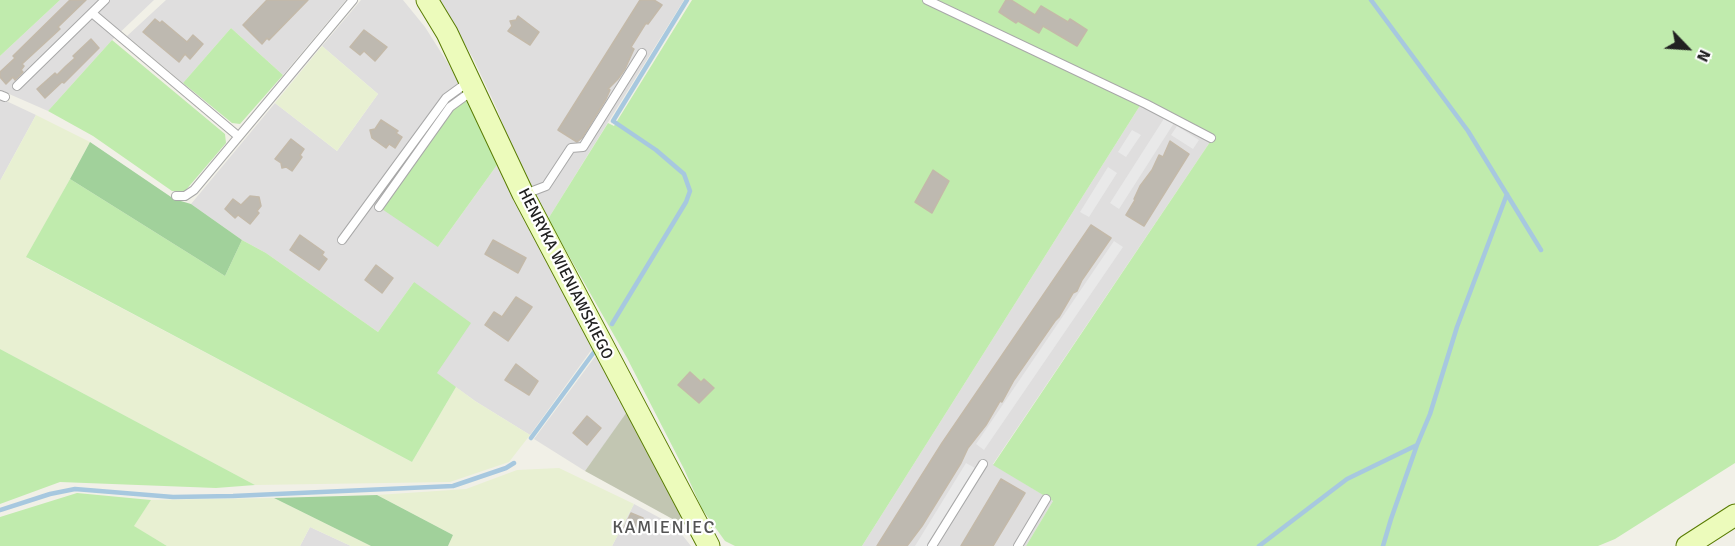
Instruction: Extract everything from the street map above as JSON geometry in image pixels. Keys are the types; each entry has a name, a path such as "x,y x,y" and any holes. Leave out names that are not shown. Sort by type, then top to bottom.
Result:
{"street":[{"name":"HENRYKA WIENIAWSKIEGO","path":"427,0 447,33 523,194 710,546"},
{"path":"1687,546 1735,515"}],"lane":[{"path":"17,86 105,0"},
{"path":"176,196 185,196 194,190 353,0"},
{"path":"927,0 1146,104 1211,138"},
{"path":"92,13 238,136"},
{"path":"523,194 546,186 571,148 583,147 642,53"},
{"path":"380,207 450,107 471,86"},
{"path":"342,240 446,98 471,86"},
{"path":"932,546 983,464"},
{"path":"1018,546 1046,499"}],"shaded area":[{"path":"60,0 154,0 112,40 48,111 0,90 0,56"},
{"path":"166,0 346,0 283,75 231,28 183,83 127,36"},
{"path":"361,0 403,0 425,27 461,84 438,247 497,165 521,212 579,307 577,320 597,342 530,435 475,401 436,373 414,282 378,332 266,253 242,240 191,204 275,103 337,151 378,94 322,46"},
{"path":"438,0 684,0 548,219 515,157 497,109 473,58"},
{"path":"322,46 378,94 337,151 275,103"},
{"path":"0,98 36,115 0,181"},
{"path":"1141,104 1210,142 993,464 1053,501 1026,546 862,546"},
{"path":"36,115 90,142 27,258 412,462 456,387 530,435 509,462 450,482 255,485 0,349 0,181"},
{"path":"1165,117 1174,123 1119,209 1110,203"},
{"path":"1177,126 1199,140 1193,149 1171,135"},
{"path":"1132,130 1141,135 1126,157 1118,152"},
{"path":"1108,167 1117,173 1089,217 1080,212"},
{"path":"1114,241 1123,247 984,450 976,444"},
{"path":"600,350 621,393 618,400 629,411 585,471 534,439"},
{"path":"634,402 682,515 678,522 585,471"},
{"path":"966,463 975,468 927,546 915,546"},
{"path":"559,468 634,504 612,546 448,546 453,535 377,495 466,489 517,470"},
{"path":"274,498 371,546 351,546 310,527 300,546 167,546 133,526 151,500"},
{"path":"634,504 675,526 691,546 612,546"},
{"path":"310,527 351,546 300,546"}],"green space":[{"path":"0,0 60,0 0,56"},
{"path":"692,0 1735,0 1735,463 1615,539 1598,546 1026,546 1053,501 993,465 1210,142 1141,104 862,546 735,546 725,541 702,509 627,358 548,219 608,123 614,126"},
{"path":"231,28 283,75 240,124 232,123 183,83"},
{"path":"112,40 225,134 226,143 185,191 172,191 93,136 48,111"},
{"path":"461,84 497,165 438,247 376,205"},
{"path":"90,142 174,199 191,204 242,240 225,276 70,179"},
{"path":"70,179 225,276 242,240 266,253 378,332 414,282 471,323 437,373 456,387 412,462 26,257"},
{"path":"0,349 255,485 216,488 60,482 0,504"},
{"path":"77,493 151,500 134,526 167,546 0,546 0,517"},
{"path":"377,495 453,535 448,546 371,546 274,498"}],"building":[{"path":"70,0 86,0 58,27 60,29 22,64 23,72 15,80 13,77 6,84 0,77 0,72 15,58 13,56"},
{"path":"267,0 308,0 269,40 267,38 262,44 243,25"},
{"path":"640,0 654,0 662,5 648,24 646,23 631,47 634,49 625,69 608,89 610,90 606,99 582,138 577,142 558,130"},
{"path":"1006,0 1011,0 1035,15 1041,6 1068,22 1070,19 1087,30 1077,46 1043,26 1039,33 1018,21 1016,23 999,12"},
{"path":"518,16 539,32 530,45 508,31 512,26 510,21 516,20"},
{"path":"155,19 160,23 162,21 187,42 193,35 203,44 190,59 185,54 179,62 143,32"},
{"path":"364,30 387,47 375,61 364,51 360,55 350,47"},
{"path":"91,39 99,48 64,83 62,82 45,98 37,89 55,73 57,75"},
{"path":"381,120 398,131 396,133 402,137 395,148 389,144 386,148 372,138 370,130 375,129"},
{"path":"291,139 304,149 300,155 302,157 292,171 286,167 282,168 281,163 275,159"},
{"path":"1170,141 1189,154 1144,226 1126,215 1140,186 1152,170 1159,155 1163,157"},
{"path":"933,170 949,181 932,213 915,202"},
{"path":"250,196 259,197 261,206 257,211 259,213 250,224 238,215 235,218 225,209 233,199 241,205"},
{"path":"1091,225 1111,238 1077,291 1073,293 1059,317 1014,380 1002,402 1000,401 986,425 968,448 922,526 907,546 877,546 942,443"},
{"path":"300,235 324,252 322,255 327,259 319,270 290,250"},
{"path":"493,240 526,258 518,273 485,254"},
{"path":"376,265 393,278 382,293 365,280"},
{"path":"516,297 532,307 508,341 485,325 494,312 502,317"},
{"path":"516,364 538,381 529,395 505,380"},
{"path":"690,372 701,382 704,379 714,388 699,403 678,385"},
{"path":"587,416 601,428 587,445 573,433"},
{"path":"1001,479 1025,493 993,546 961,546"},
{"path":"631,513 643,518 636,534 624,528"}],"waterway":[{"path":"612,324 686,202 690,191 684,174 656,150 613,121 687,0"},
{"path":"1371,0 1468,131 1541,250"},
{"path":"1259,546 1347,479 1417,445 1430,414 1457,327 1507,194"},
{"path":"531,438 597,348"},
{"path":"1383,546 1417,445"},
{"path":"0,510 50,494 75,489 173,497 453,486 506,468 514,463"}],"district":[{"name":"KAMIENIEC","path":"664,528"}]}
